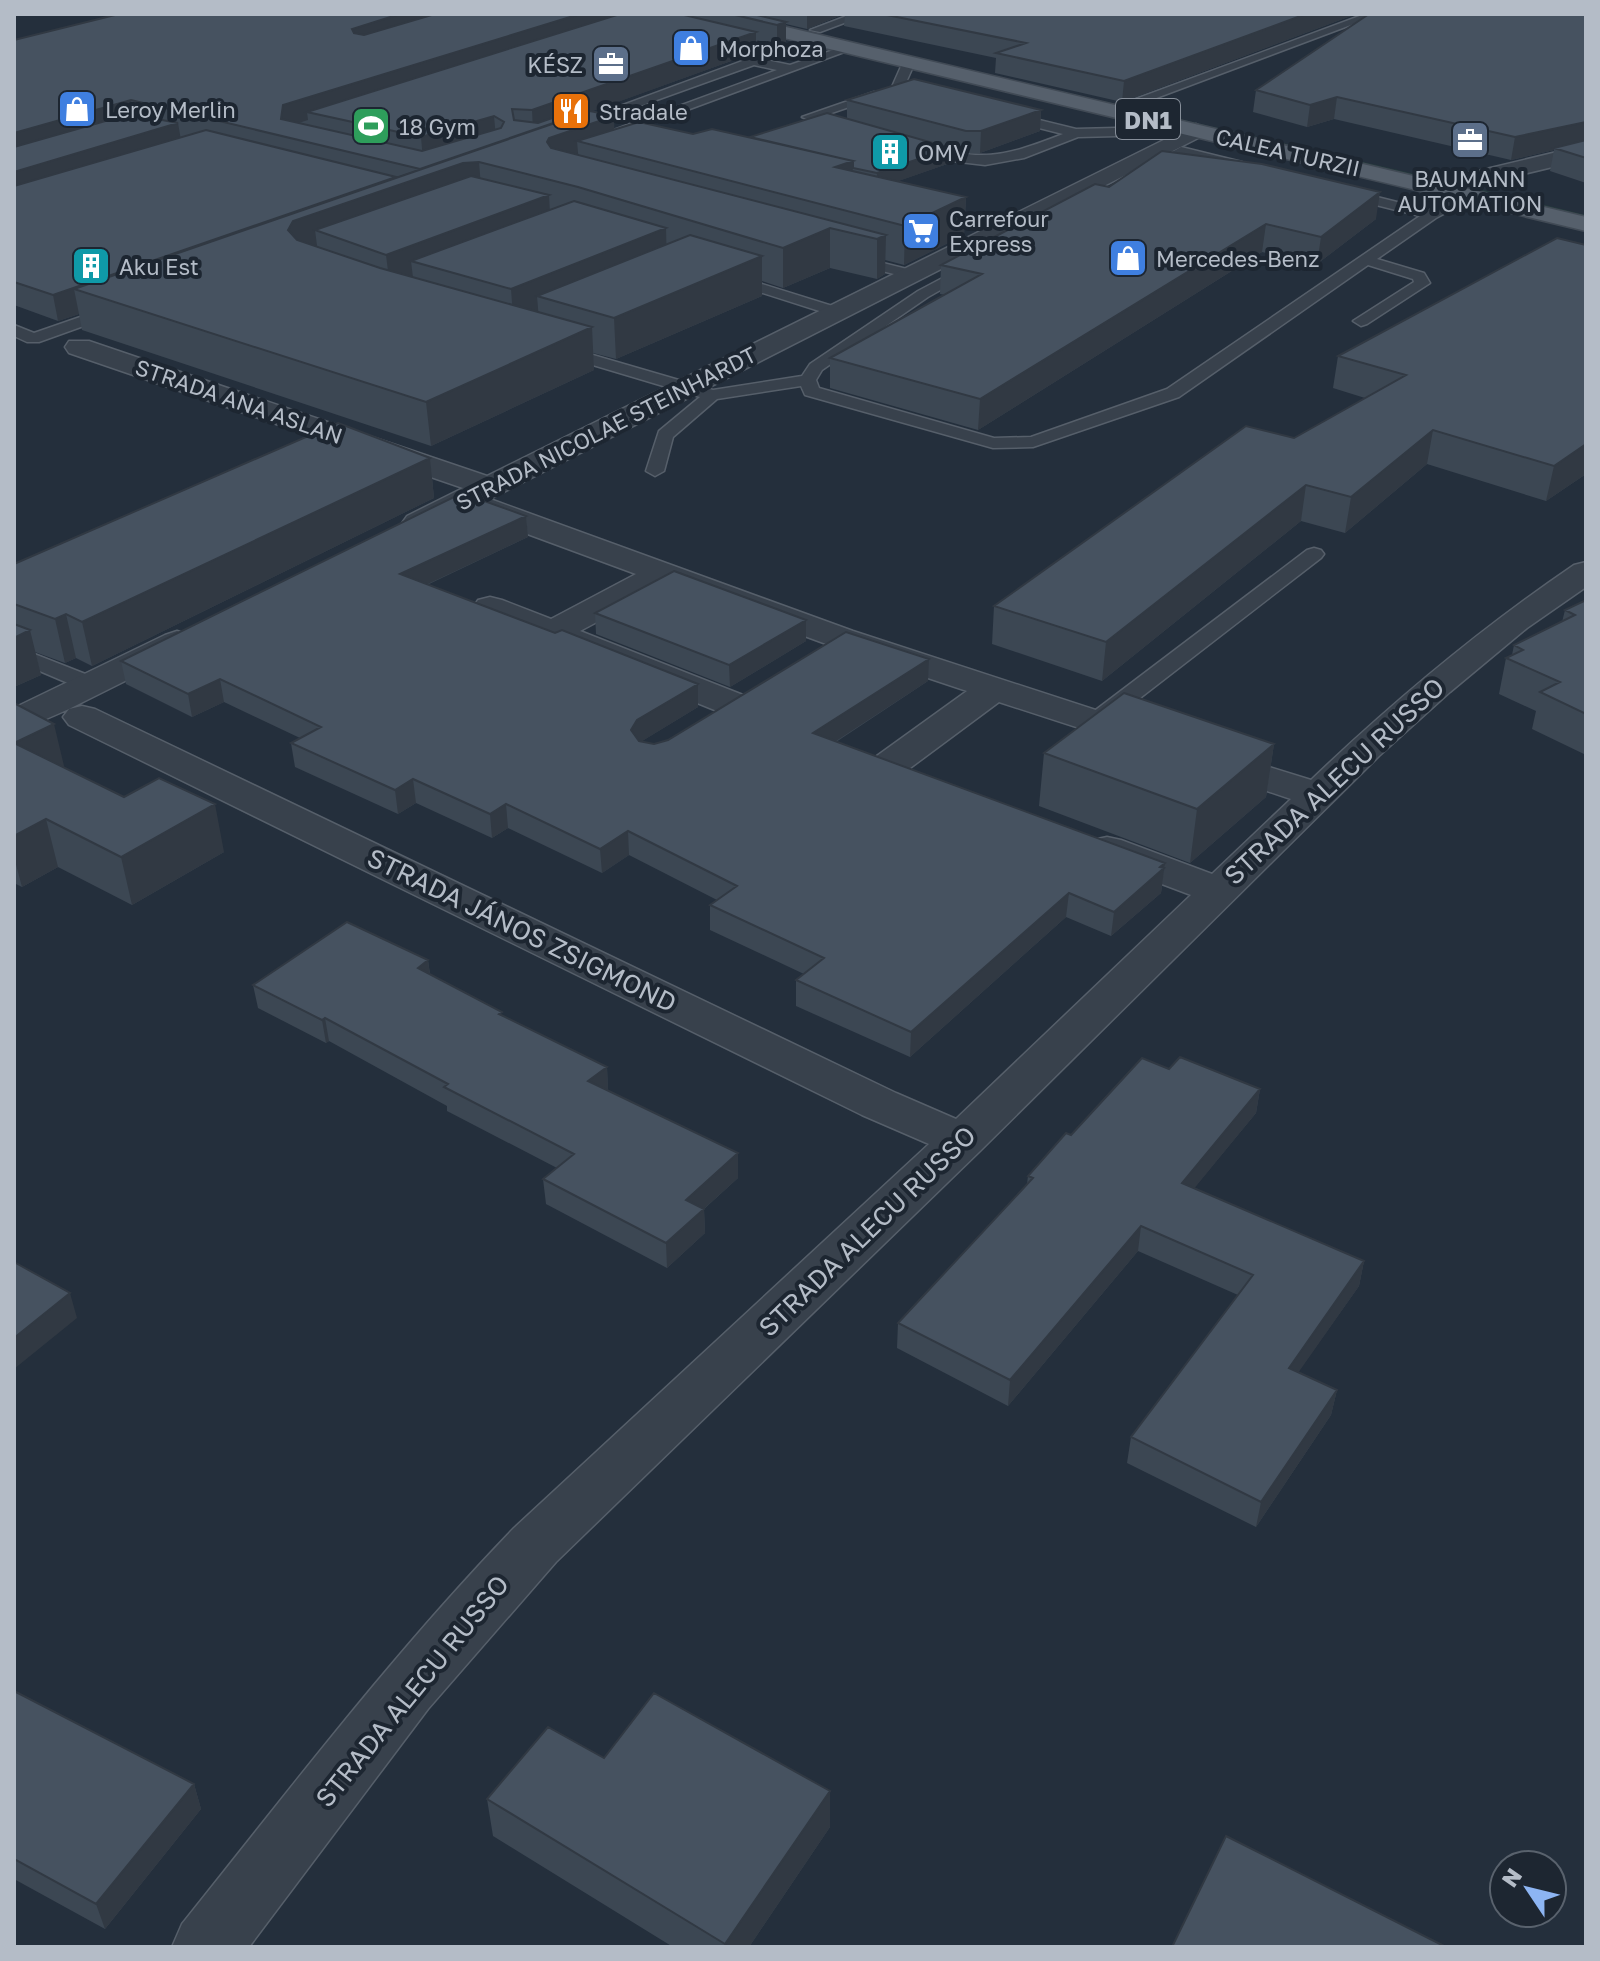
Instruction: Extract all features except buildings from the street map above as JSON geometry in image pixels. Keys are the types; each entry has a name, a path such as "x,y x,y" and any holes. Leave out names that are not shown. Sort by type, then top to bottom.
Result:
{"main road":[{"name":"CALEA TURZII","path":"749,14 1122,101 1467,188 1586,224"},
{"name":"CALEA TURZII","path":"709,24 849,48 1196,130 1586,210"}],"street":[{"name":"STRADA NICOLAE STEINHARDT","path":"391,536 699,391 837,312 1196,130"},
{"path":"1467,188 1586,152"},
{"name":"STRADA ANA ASLAN","path":"79,347 350,439 662,574 841,638 1318,795"},
{"name":"STRADA ALECU RUSSO","path":"207,1947 481,1600 963,1140 1217,890 1437,684 1515,621 1586,572"},
{"path":"552,632 662,574"},
{"path":"490,607 552,632 748,696 694,729"},
{"path":"14,722 86,701 205,628"},
{"path":"801,663 841,638"},
{"path":"932,782 888,766 995,688"},
{"name":"STRADA JÁNOS ZSIGMOND","path":"86,701 879,1104 963,1140"},
{"path":"1077,837 1217,890"}],"lane":[{"path":"816,30 863,14"},
{"path":"1122,101 1344,14"},
{"path":"1122,101 1375,14"},
{"path":"564,129 774,53 709,24"},
{"path":"596,139 849,48"},
{"path":"753,61 784,71"},
{"path":"897,89 909,62"},
{"path":"739,66 784,71"},
{"path":"851,131 808,117 897,89 944,101"},
{"path":"990,112 1076,133 1196,130"},
{"path":"908,145 965,160 987,162 1005,159 1076,133"},
{"path":"1100,196 1181,151 1255,170"},
{"path":"977,264 923,294 816,367 808,380 811,391 993,443 1033,442 1173,393 1467,188"},
{"path":"1328,189 1431,215"},
{"path":"918,207 1007,227"},
{"path":"838,255 914,275"},
{"path":"1361,321 1422,283 1419,276 1402,269 1366,260"},
{"path":"721,275 837,312"},
{"path":"14,330 33,339 120,308"},
{"path":"545,346 699,391 808,380"},
{"path":"655,471 665,435 699,391"},
{"path":"320,452 350,439"},
{"path":"1095,721 1314,554"},
{"path":"14,652 86,701"}],"green space":[{"path":"731,14 1496,193 1586,215 1586,219"}],"place":[{"name":"Morphoza","path":"691,48"},
{"name":"KÉSZ","path":"611,64"},
{"name":"Leroy Merlin","path":"77,109"},
{"name":"Stradale","path":"571,111"},
{"name":"18 Gym","path":"371,126"},
{"name":"BAUMANN AUTOMATION","path":"1470,140"},
{"name":"OMV","path":"890,152"},
{"name":"Carrefour Express","path":"921,231"},
{"name":"Mercedes-Benz","path":"1128,258"},
{"name":"Aku Est","path":"91,266"}]}
